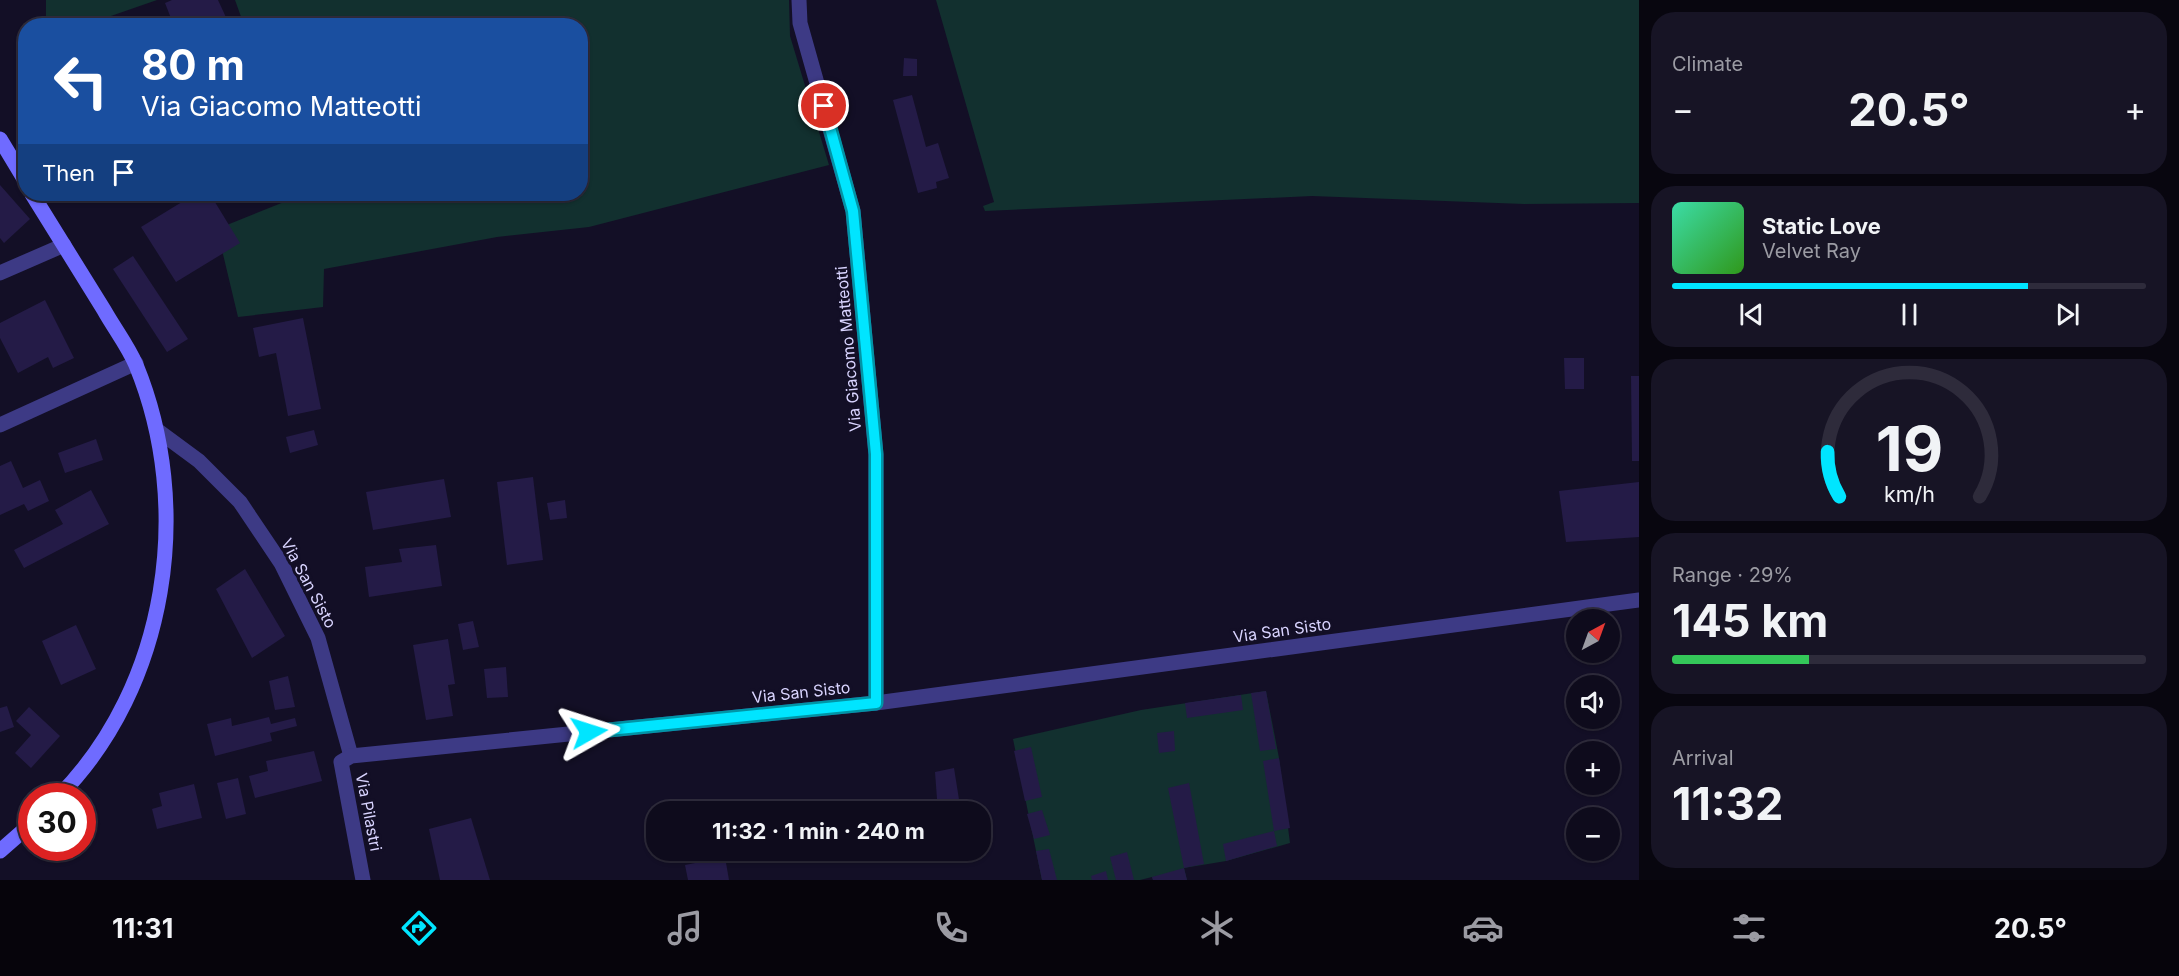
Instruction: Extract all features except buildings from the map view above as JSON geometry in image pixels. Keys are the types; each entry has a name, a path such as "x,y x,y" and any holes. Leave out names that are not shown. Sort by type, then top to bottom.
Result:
{"street":[{"name":"Via Giacomo Matteotti","path":"799,0 800,23 853,211 876,454 876,703"},
{"path":"0,139 4,155 18,172"},
{"path":"36,201 136,363 157,430 164,467 168,533 162,593 136,676 110,732 83,772 72,783"},
{"path":"0,273 64,245"},
{"path":"0,425 136,363"},
{"name":"Via San Sisto","path":"157,430 199,462 240,502 281,562 318,638 351,756 876,703 1639,600"},
{"name":"Via Pilastri","path":"351,756 341,762 363,880"},
{"path":"0,851 18,836"}],"green space":[{"path":"46,0 157,0 105,18 46,18"},
{"path":"235,0 789,0 790,36 829,165 589,227 497,237 324,269 323,307 238,317 217,229 287,201 588,201 588,18 241,18"},
{"path":"936,0 1639,0 1639,203 1524,204 1312,196 985,211 983,206 994,202"},
{"path":"1266,691 1279,758 1290,843 1226,861 1184,868 1187,880 1153,880 1152,877 1140,880 1042,880 1013,739 1141,710"}],"route":[{"path":"589,732 876,703 876,454 853,211 824,106"}]}
